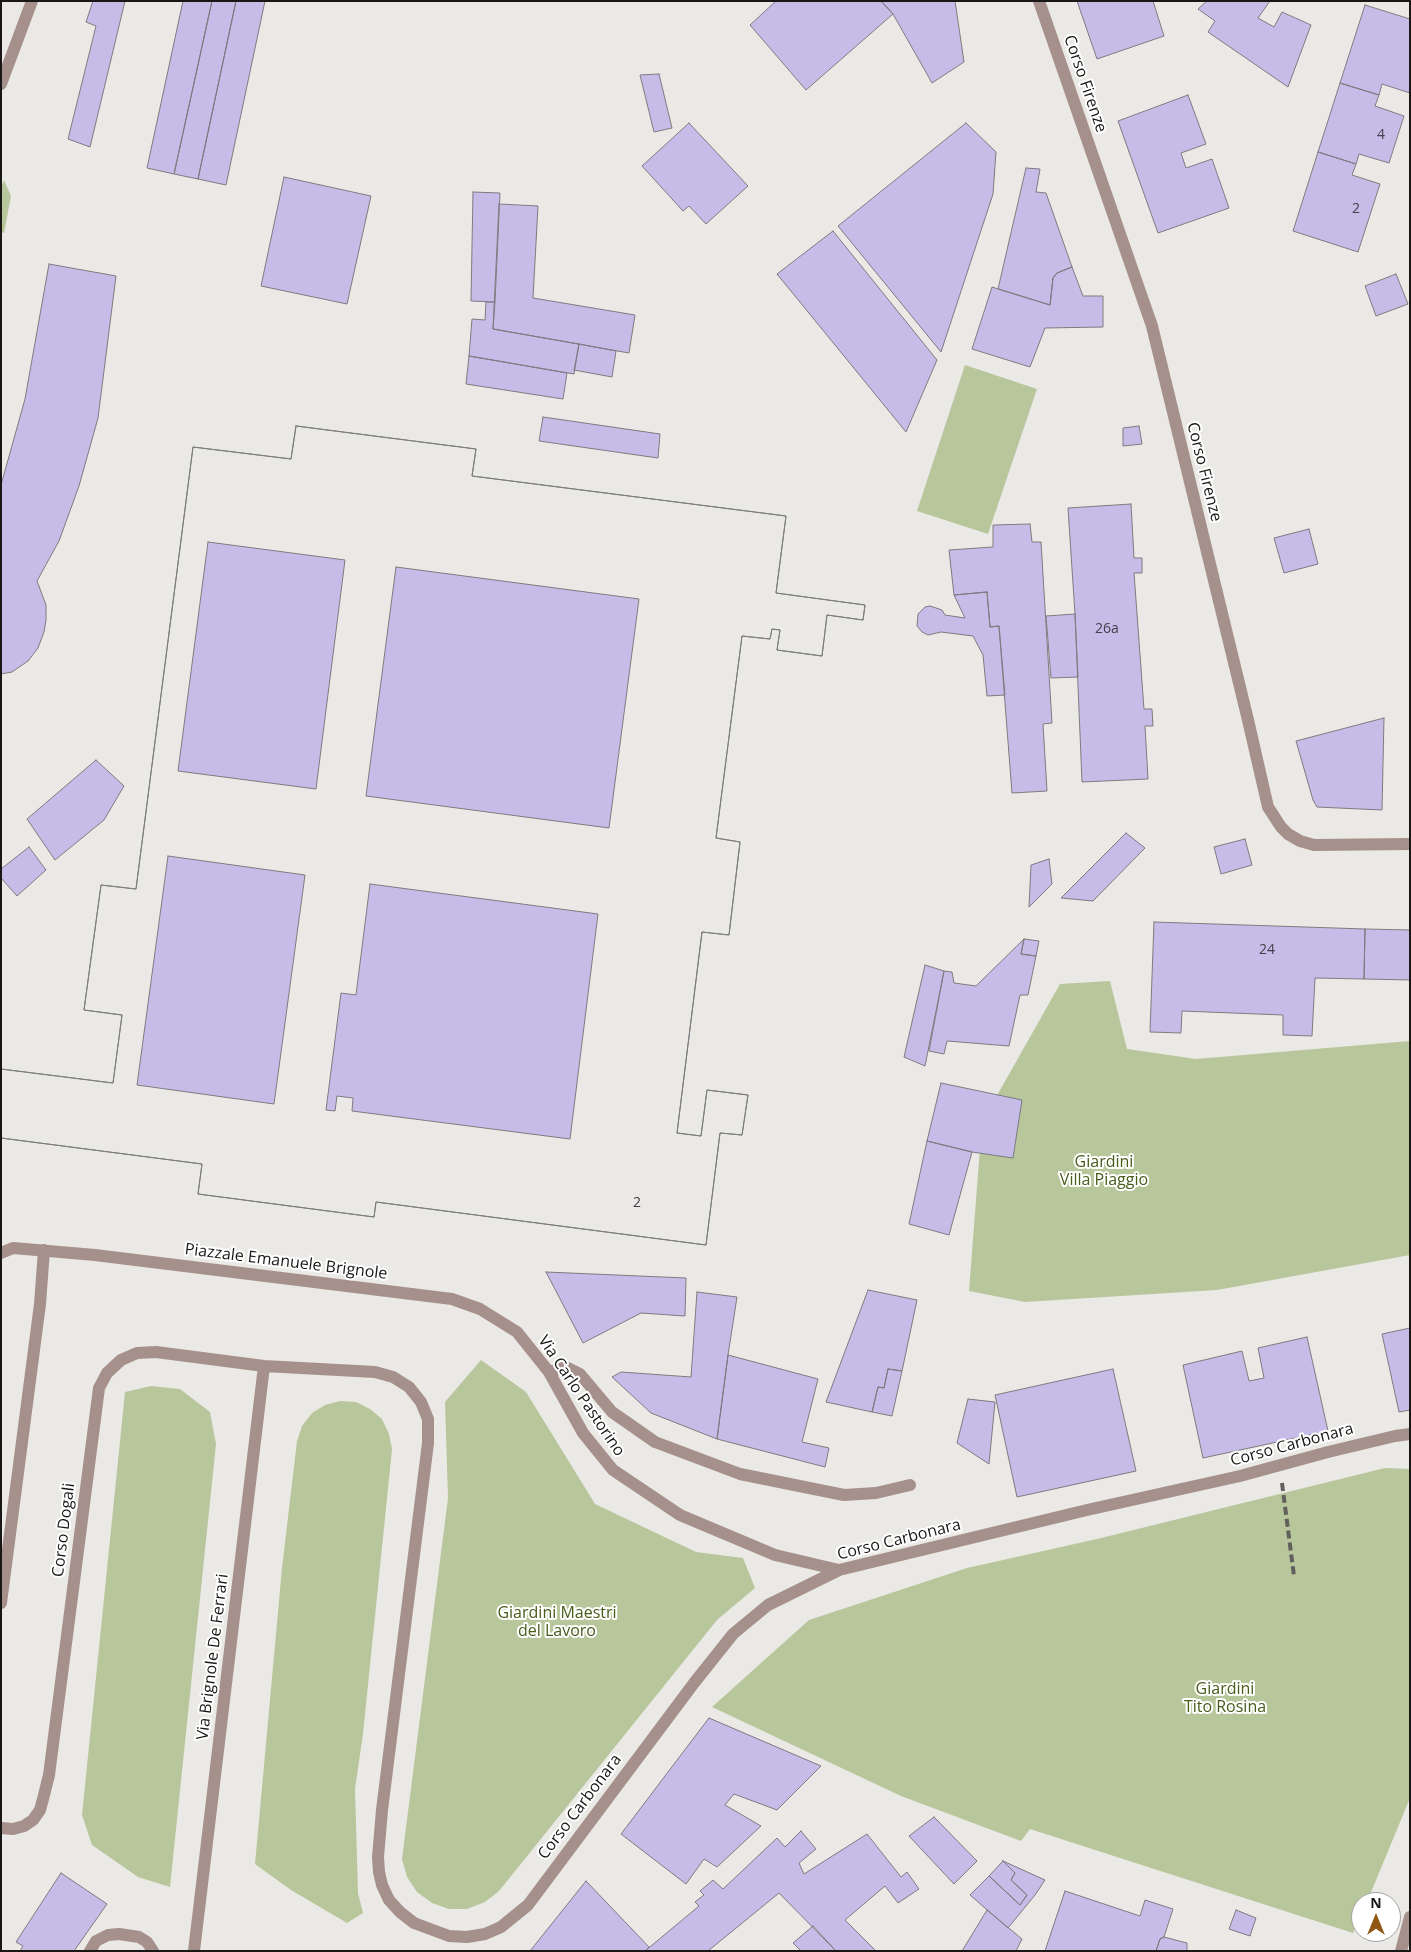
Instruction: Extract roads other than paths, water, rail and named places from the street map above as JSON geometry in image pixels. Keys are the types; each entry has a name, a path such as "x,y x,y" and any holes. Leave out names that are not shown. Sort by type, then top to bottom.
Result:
{"street":[{"path":"1,84 32,1"},
{"name":"Corso Firenze","path":"1039,1 1152,326 1268,806 1281,827 1300,841 1314,845 1410,844"},
{"path":"1,1253 13,1248 44,1250 40,1304 1,1603"},
{"name":"Piazzale Emanuele Brignole","path":"44,1250 452,1299 480,1309 517,1332"},
{"name":"Via Carlo Pastorino","path":"517,1332 549,1372 583,1432 613,1470 680,1515 776,1555 839,1570"},
{"name":"Corso Dogali","path":"1,1828 13,1829 24,1826 33,1820 40,1810 49,1776 98,1388 107,1372 121,1360 137,1353 156,1352 264,1366"},
{"name":"Corso Carbonara","path":"264,1366 375,1372 393,1377 409,1387 421,1402 428,1419 428,1443 423,1492 382,1810 378,1857 380,1879 389,1900 400,1912 414,1922 432,1931 449,1936 467,1937 485,1934 501,1927 528,1904 733,1634 768,1604 839,1570 1410,1434"},
{"name":"Via Brignole De Ferrari","path":"194,1951 258,1435 264,1366"},
{"path":"549,1372 566,1367 580,1374 612,1412 655,1442 740,1474 844,1495 876,1492 910,1485"},
{"path":"1401,1951 1410,1917"},
{"path":"90,1951 96,1941 108,1935 119,1934 139,1937 147,1942 153,1951"}],"railway":[{"path":"1282,1483 1294,1576"}],"park label":[{"name":"Giardini Villa Piaggio","path":"1104,1171"},
{"name":"Giardini Maestri del Lavoro","path":"557,1622"},
{"name":"Giardini Tito Rosina","path":"1225,1698"}]}
